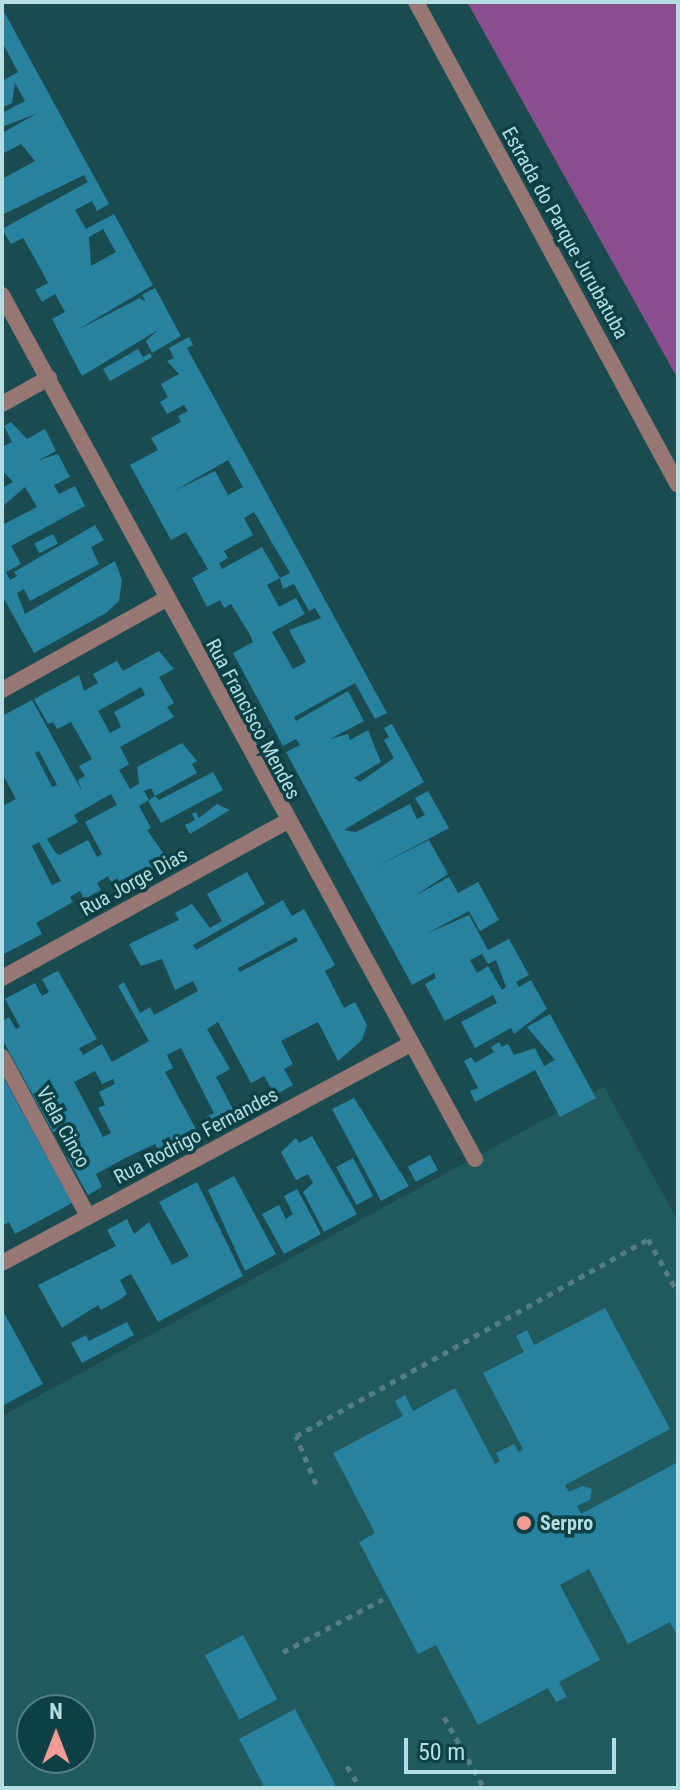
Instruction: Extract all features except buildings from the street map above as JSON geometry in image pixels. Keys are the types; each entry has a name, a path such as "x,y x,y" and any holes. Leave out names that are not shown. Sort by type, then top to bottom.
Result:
{"street":[{"name":"Estrada do Parque Jurubatuba","path":"416,2 678,485"},
{"name":"Rua Francisco Mendes","path":"2,295 286,822 475,1159"},
{"path":"2,404 49,378"},
{"path":"2,690 166,599"},
{"name":"Rua Jorge Dias","path":"2,978 286,822"},
{"name":"Rua Rodrigo Fernandes","path":"2,1263 409,1045"},
{"name":"Viela Cinco","path":"2,1057 88,1216"}],"path":[{"path":"316,1484 296,1436 648,1239 678,1293"},
{"path":"283,1652 383,1599"},
{"path":"444,1717 484,1788"},
{"path":"347,1766 360,1788"}],"shaded area":[{"path":"467,2 678,2 678,379"},
{"name":"Serpro","path":"604,1087 678,1221 678,1788 2,1788 2,1416"}],"place":[{"name":"Serpro","path":"524,1523"}]}
